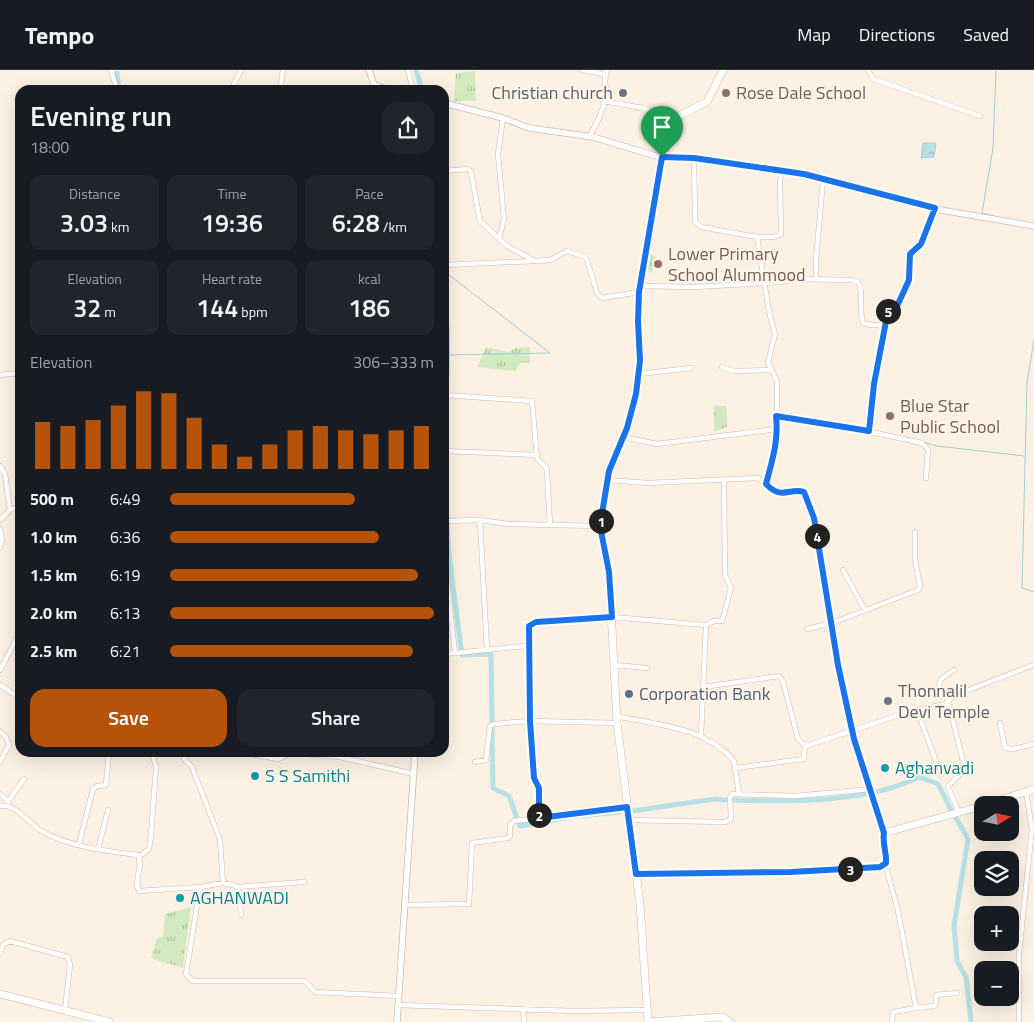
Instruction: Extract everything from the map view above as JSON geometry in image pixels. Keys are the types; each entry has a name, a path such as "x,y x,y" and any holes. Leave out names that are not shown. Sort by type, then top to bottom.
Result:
{"main road":[{"path":"722,70 708,102 674,118 662,157 640,289 639,374 633,408 607,480 600,526 609,572 616,720 636,874 648,1022 712,1020 722,1017 730,1022"},
{"path":"1013,796 1034,789"},
{"path":"636,874 791,872 880,867 886,863 884,833 890,829 974,808"},
{"path":"0,994 110,1022"}],"street":[{"path":"112,70 115,85"},
{"path":"232,85 241,70"},
{"path":"281,85 283,70"},
{"path":"369,70 373,85"},
{"path":"408,70 412,85"},
{"path":"582,70 606,72 606,91 597,125 589,136"},
{"path":"868,70 873,79 980,116"},
{"path":"603,101 629,105 674,118"},
{"path":"449,104 503,118 529,128 589,136 662,157 694,158 783,170 935,208 1034,226"},
{"path":"499,238 504,220 498,154 503,118"},
{"path":"694,158 695,222 702,227 757,237 774,237 780,234 780,180 783,170"},
{"path":"449,171 468,169 471,172 480,221 507,246 535,261"},
{"path":"816,278 823,180"},
{"path":"869,431 889,308 898,304 909,280 910,254 921,244 935,208"},
{"path":"757,237 766,283 769,312 775,327 775,341 769,355 771,370 777,381 775,450 766,484"},
{"path":"449,265 550,260 567,251 584,254 599,296 602,298 640,289 766,283 816,278 858,282 861,286 861,316 864,324 885,326"},
{"path":"722,367 734,371 771,370"},
{"path":"639,374 691,368"},
{"path":"0,375 15,374"},
{"path":"449,396 529,399 533,405 537,455 540,462 546,467 550,525"},
{"path":"776,416 869,431 924,444 928,452 926,478"},
{"path":"623,437 657,444 777,429"},
{"path":"449,451 537,455"},
{"path":"0,466 5,474 10,510"},
{"path":"607,480 648,484 758,478 780,493 801,491 806,496 814,518 852,729 884,833"},
{"path":"539,818 539,788 534,778 530,721 529,626 533,622 612,617 706,625 714,621 722,622 731,588 725,575 724,480"},
{"path":"0,520 10,510 15,508"},
{"path":"480,520 487,650"},
{"path":"449,521 480,520 508,524 600,526"},
{"path":"0,529 2,540 0,547"},
{"path":"808,629 832,623 918,590 920,586 915,560 915,532"},
{"path":"843,570 865,610"},
{"path":"449,599 455,652"},
{"path":"701,735 706,625"},
{"path":"0,670 15,642"},
{"path":"449,653 526,646 529,643"},
{"path":"614,665 647,668"},
{"path":"805,745 948,701 953,696 1033,665"},
{"path":"954,670 941,679 939,685 948,701 964,765 962,772 954,778 948,787 959,813"},
{"path":"703,687 779,676 783,682 798,739 805,745"},
{"path":"0,685 15,695"},
{"path":"917,710 941,775"},
{"path":"475,762 486,760 490,726 530,721 616,720 701,735 731,757 736,768 739,794"},
{"path":"1000,724 1005,748 1013,749 1034,744"},
{"path":"0,731 6,737 9,745 6,754 0,762"},
{"path":"736,768 804,759 805,745"},
{"path":"79,844 93,789 97,786 106,785 109,757"},
{"path":"139,857 148,849 151,836 156,767 153,757"},
{"path":"184,757 192,767 220,840 223,883"},
{"path":"267,757 278,759 282,757"},
{"path":"336,757 414,774"},
{"path":"397,1022 415,757"},
{"path":"10,806 9,800 24,779"},
{"path":"628,820 725,822 731,819 730,795 796,796 871,789"},
{"path":"1019,1022 1019,954 1032,829 1026,792"},
{"path":"0,794 9,800"},
{"path":"0,806 10,806 47,834 98,849 139,857"},
{"path":"404,905 469,904 472,843 508,838 510,836 510,825 514,821 627,807"},
{"path":"98,849 108,810"},
{"path":"139,857 141,862 136,885 139,891 200,887 223,883 237,887 304,882"},
{"path":"886,863 898,911 916,1008"},
{"path":"1027,886 1034,885"},
{"path":"200,887 186,974 193,981 305,981 315,992 399,996"},
{"path":"237,887 241,915"},
{"path":"0,953 4,944 10,941 68,957 70,966 65,1010"},
{"path":"892,1022 892,1012 934,1006 936,995 957,993"},
{"path":"398,1005 647,1010"},
{"path":"523,1009 524,1022"}],"green space":[{"path":"475,71 476,101 454,101 456,73"},
{"path":"649,253 656,257 652,273 648,270"},
{"path":"486,347 509,352 515,348 530,347 530,363 520,363 516,371 477,367"},
{"path":"714,405 726,406 727,427 714,432"},
{"path":"191,907 183,968 151,958 157,938 163,936 165,914"}],"water":[{"path":"923,143 936,143 934,157 921,158"}],"waterway":[{"path":"416,70 420,85"},
{"path":"996,70 993,148 982,213 997,217"},
{"path":"117,73 118,85"},
{"path":"449,275 550,353 449,355"},
{"path":"1034,340 1027,383 1022,588 1034,592"},
{"path":"913,439 937,446 1024,456"},
{"path":"449,555 462,655 491,654 493,788 509,796 520,826 571,817 620,812"},
{"path":"733,800 828,799 876,792 898,786 919,777 938,784 952,812"},
{"path":"632,811 715,799 726,800"},
{"path":"956,818 968,839 954,926 957,961 966,977 971,1022"}],"place":[{"name":"Christian church","path":"623,93"},
{"name":"Rose Dale School","path":"726,93"},
{"name":"Lower Primary School Alummood","path":"658,264"},
{"name":"Blue Star Public School","path":"890,416"},
{"name":"Corporation Bank","path":"629,694"},
{"name":"Thonnalil Devi Temple","path":"888,701"},
{"name":"Aghanvadi","path":"885,768"},
{"name":"S S Samithi","path":"255,776"},
{"name":"AGHANWADI","path":"180,898"}],"route":[{"path":"662,157 734,162 804,174 935,208 919,248 912,252 908,258 909,280 898,304 889,308 888,311 874,384 869,431 776,416 775,450 766,484 784,494 804,492 814,518 838,665 854,739 884,833 883,839 887,857 886,863 880,867 791,872 710,871 636,874 627,807 539,818 539,788 534,778 530,721 531,653 529,626 531,623 536,622 612,617 609,572 600,526 609,471 627,428 636,394 640,361 639,292 662,157"}]}
